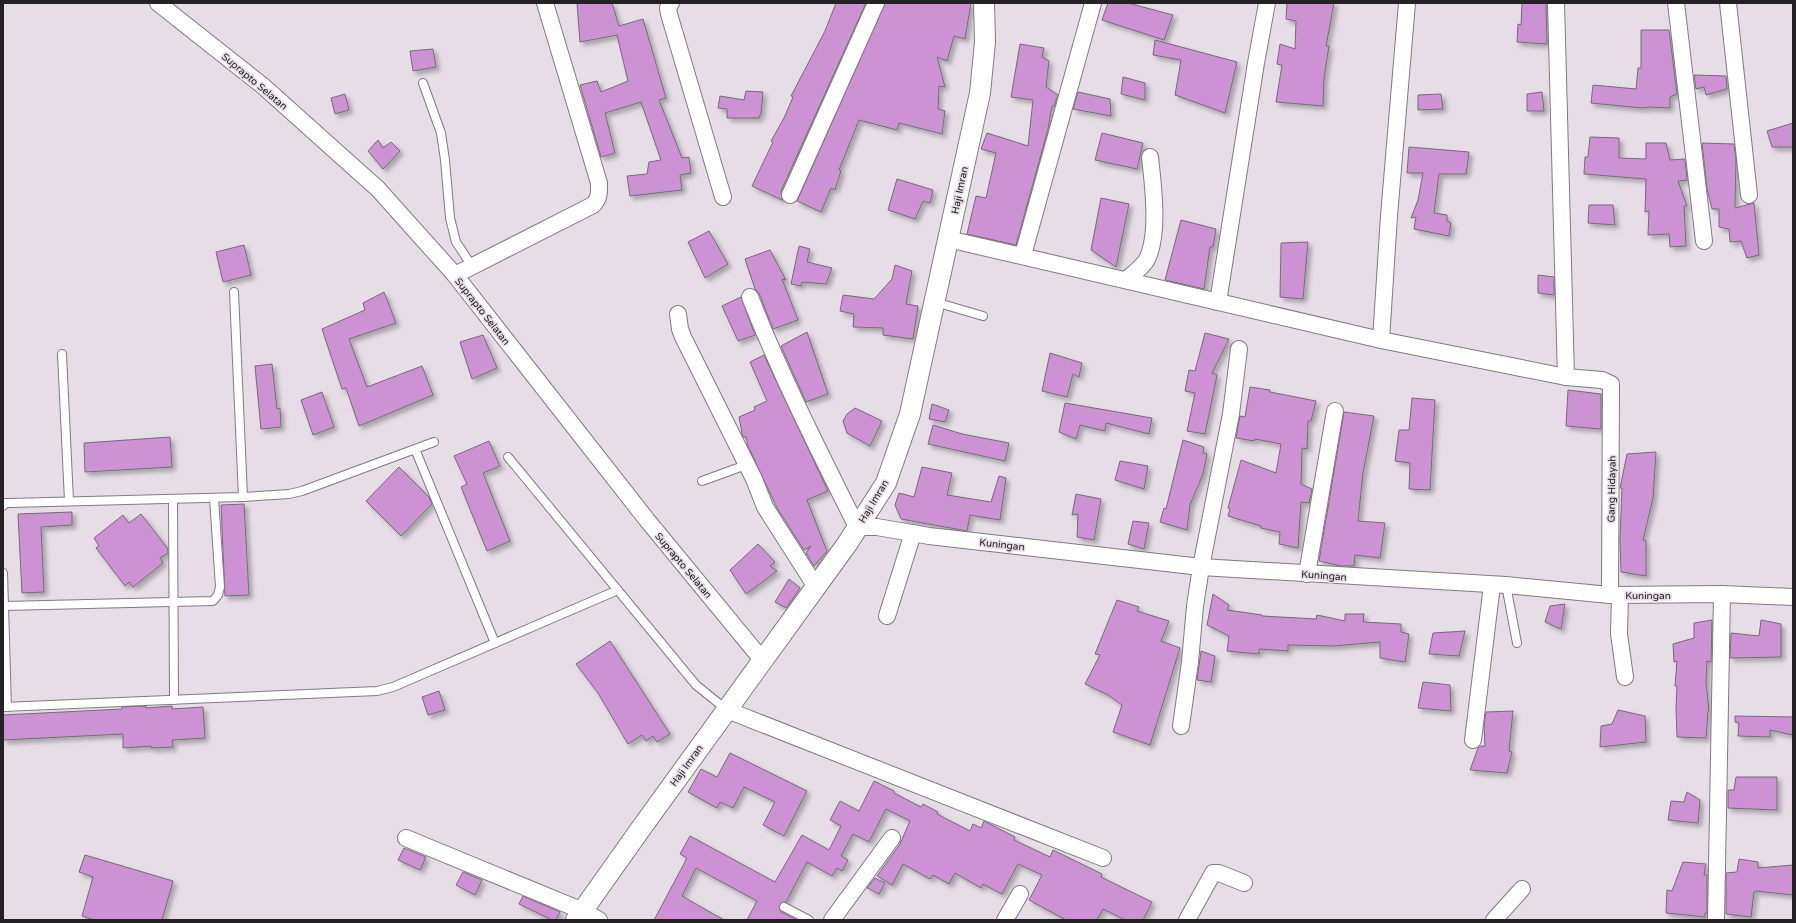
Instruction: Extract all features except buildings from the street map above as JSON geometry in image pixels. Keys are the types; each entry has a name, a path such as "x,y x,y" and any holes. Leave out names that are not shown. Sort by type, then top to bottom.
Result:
{"street":[{"name":"Suprapto Selatan","path":"158,3 263,86 378,189 454,275 647,520 763,661"},
{"path":"454,275 593,205 597,200 599,194 599,182 545,3"},
{"path":"671,3 668,8 669,14 723,197"},
{"path":"790,195 876,3"},
{"name":"Haji Imran","path":"586,917 727,710 847,544 886,483 910,414 980,93 985,42 984,3"},
{"path":"1023,255 1094,3"},
{"path":"1218,302 1267,3"},
{"path":"1381,340 1388,216 1407,3"},
{"path":"948,239 1023,255 1381,340 1566,377 1556,3"},
{"path":"1676,3 1704,241"},
{"path":"1728,3 1749,195"},
{"path":"1126,280 1146,260 1153,240 1154,198 1150,157"},
{"path":"750,297 765,336 798,409 857,527"},
{"path":"678,314 680,329 683,337 765,507 816,586"},
{"path":"1180,726 1190,662 1195,606 1201,567 1231,414 1240,349"},
{"name":"Gang Hidayah","path":"1566,377 1602,380 1611,384 1615,595 1625,677"},
{"path":"1307,574 1335,411"},
{"name":"Kuningan","path":"857,527 877,527 913,533 1201,567 1499,585 1615,595 1722,594 1793,597"},
{"path":"887,616 913,533"},
{"path":"1473,740 1499,585"},
{"path":"1716,920 1722,594"},
{"path":"727,710 1103,858"},
{"path":"406,838 586,917"},
{"path":"832,920 892,838"},
{"path":"1187,920 1213,873 1219,873 1244,882"},
{"path":"1494,920 1522,889"},
{"path":"1005,920 1020,894"}],"lane":[{"path":"423,83 441,133 450,218 456,242 472,266"},
{"path":"234,292 243,497"},
{"path":"935,302 983,316"},
{"path":"62,354 69,501"},
{"path":"3,506 10,503 214,498 289,494 302,491 434,442"},
{"path":"416,449 495,643"},
{"path":"508,457 696,685 727,710"},
{"path":"702,481 746,465"},
{"path":"173,498 174,700"},
{"path":"4,606 213,601 218,595 220,587 214,498"},
{"path":"3,573 5,707 377,691 393,687 618,590"},
{"path":"1499,585 1517,643"},
{"path":"784,907 809,920"}]}
